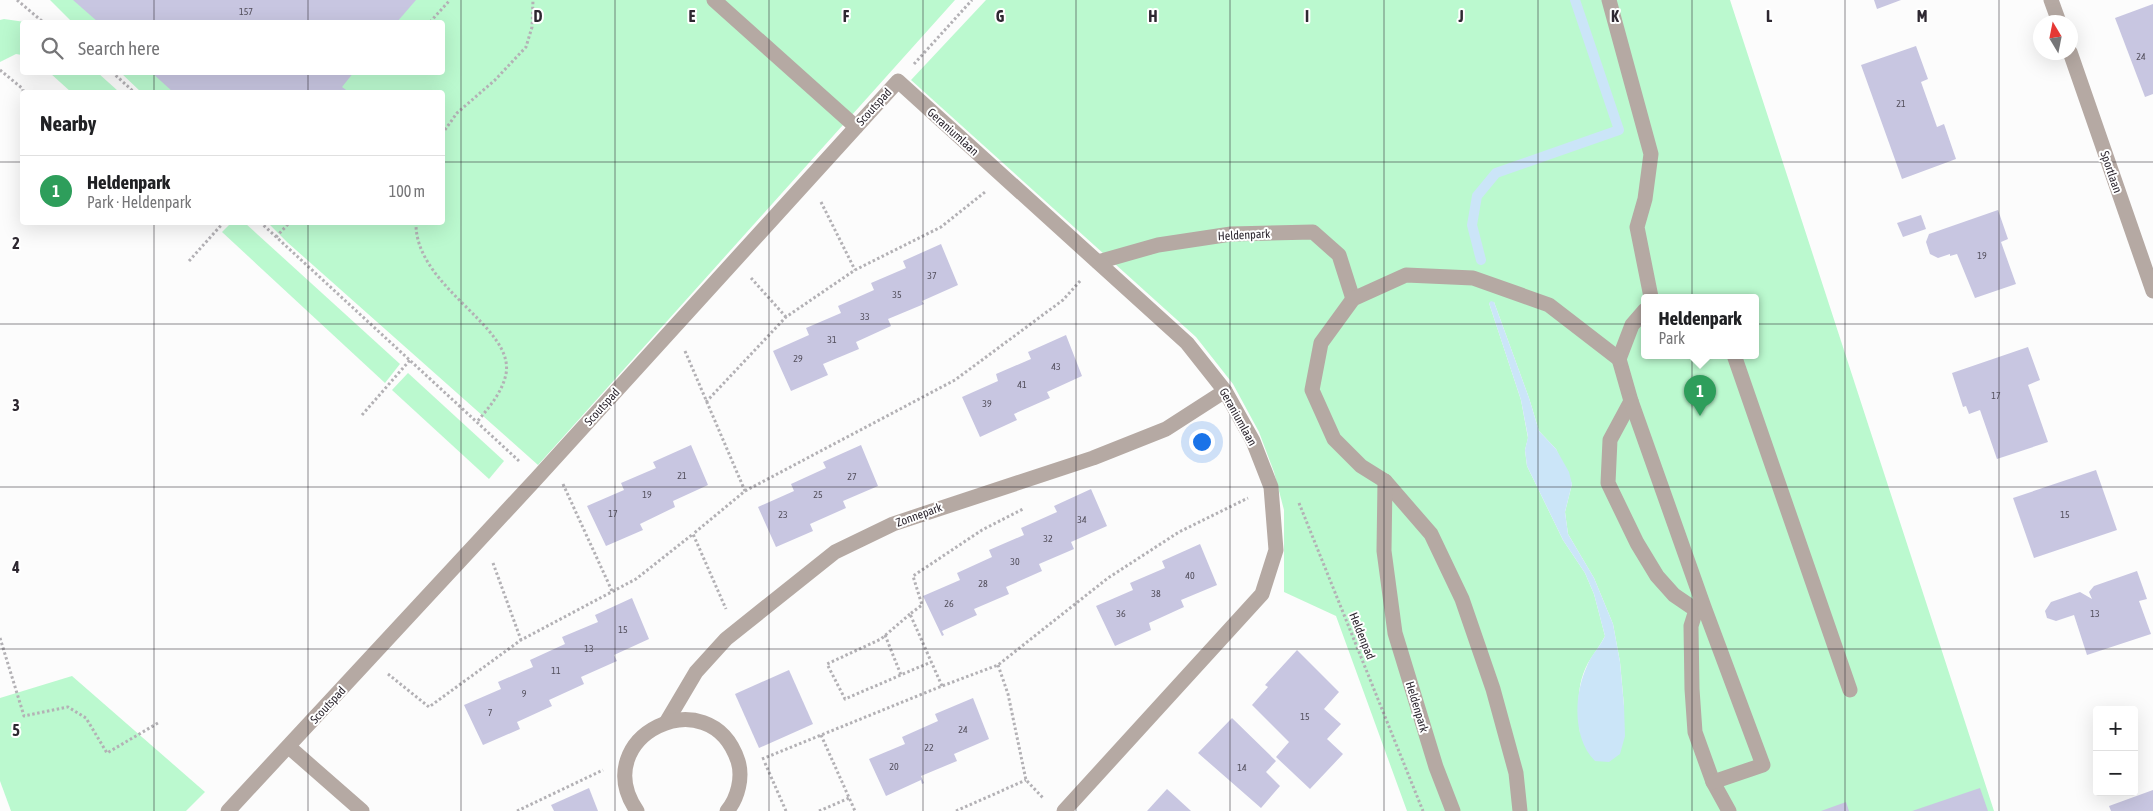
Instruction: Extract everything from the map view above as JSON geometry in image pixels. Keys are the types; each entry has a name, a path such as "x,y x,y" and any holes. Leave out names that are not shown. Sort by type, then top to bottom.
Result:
{"street":[{"path":"714,0 856,127"},
{"path":"1609,0 1650,154 1645,199 1638,227 1650,294"},
{"path":"2051,0 2056,15"},
{"name":"Sportlaan","path":"2073,60 2152,282"},
{"name":"Scoutspad","path":"228,811 371,659 898,81"},
{"name":"Geraniumlaan","path":"898,81 1187,343 1225,391 1252,441 1270,487 1276,550 1262,594 1064,811"},
{"name":"Heldenpark","path":"1098,262 1158,245 1231,234 1313,232 1339,254 1353,299"},
{"path":"1520,811 1516,773 1493,689 1462,599 1431,534 1385,481 1361,466 1334,439 1312,390 1321,343 1353,299 1406,275 1473,278 1549,305 1619,359 1631,401 1700,597 1763,765 1714,782"},
{"path":"1619,359 1632,325 1641,315"},
{"path":"1735,359 1850,690"},
{"name":"Zonnepark","path":"667,721 696,672 726,639 835,552 893,524 1093,458 1166,429 1225,391"},
{"path":"1631,401 1610,440 1608,483 1637,543 1657,576 1674,594 1696,610 1691,626 1695,732 1714,782 1730,811"},
{"name":"Heldenpark","path":"1385,481 1384,551 1395,633 1436,767 1452,811"},
{"name":"Zonnepark","path":"638,811 628,794 625,776 628,758 637,741 650,729 667,721 686,719 705,723 721,734 734,749 740,767"},
{"path":"289,747 362,811"},
{"path":"728,811 739,786 740,767"}],"path":[{"path":"17,0 41,20"},
{"path":"432,20 450,0"},
{"path":"445,130 457,113 496,80 526,47 532,27 533,0"},
{"name":"Scoutspad","path":"898,81 972,0"},
{"path":"0,70 23,90"},
{"path":"115,75 132,90"},
{"path":"706,402 786,317 855,270 941,227 1003,177"},
{"path":"810,179 855,270"},
{"path":"189,260 221,225"},
{"path":"263,225 537,478"},
{"path":"276,237 287,225"},
{"path":"416,225 416,234 427,263 502,347 507,372 499,395 477,422"},
{"path":"736,260 786,317"},
{"path":"371,659 429,707 521,640 636,579 745,491 955,380 1063,300 1098,262"},
{"path":"675,327 745,491"},
{"path":"362,415 410,360"},
{"path":"552,461 612,591"},
{"path":"740,767 998,665 1108,578 1179,532 1270,487"},
{"name":"Heldenpad","path":"1270,487 1293,488 1423,811"},
{"path":"931,662 844,699 827,664 881,639 922,605 913,576 982,530 1031,505"},
{"path":"693,534 736,632"},
{"path":"483,536 521,640"},
{"path":"910,614 942,686"},
{"path":"885,635 901,675"},
{"path":"0,638 24,716 68,707 86,718 107,754 158,723"},
{"path":"998,665 1008,694 1026,780 1049,805"},
{"path":"821,736 855,811"},
{"path":"516,811 628,758"},
{"path":"763,758 786,811"},
{"path":"956,811 1026,780"},
{"path":"819,811 849,798"}],"green space":[{"path":"50,0 955,0 538,465 270,225 445,225 445,90 139,90 123,75 445,75 445,20 70,20"},
{"path":"986,0 1730,0 1994,811 1407,811 1336,616 1284,592 1284,510 1274,472 1259,432 1233,384 1196,337 911,80","holes":["1494,302 1539,431 1556,449 1572,484 1565,512 1568,534 1594,578 1613,624 1620,662 1624,706 1580,733 1578,706 1581,680 1588,663 1605,636 1594,594 1585,573 1563,540 1527,466 1525,450 1528,438 1521,400 1489,303"]},
{"path":"0,20 20,21 20,55 16,54 0,62"},
{"path":"52,75 100,75 117,90 69,90"},
{"path":"229,225 247,225 400,364 385,383 222,232"},
{"path":"408,373 504,461 489,479 392,390"},
{"path":"72,676 205,792 186,811 11,811 0,781 0,698"}],"water":[{"path":"1491,301 1494,302 1539,431 1556,449 1569,472 1572,484 1565,512 1568,534 1594,578 1613,624 1620,662 1625,736 1620,754 1609,762 1595,761 1588,751 1582,740 1578,715 1578,702 1583,677 1589,662 1605,636 1594,594 1585,573 1563,540 1527,466 1525,450 1528,437 1521,400 1489,303"}],"building":[{"path":"73,0 416,0 399,20 96,20"},
{"path":"1874,0 1901,0 1877,9"},
{"path":"2153,4 2153,94 2145,97 2115,18"},
{"path":"1916,46 1928,79 1921,82 1937,127 1944,124 1956,159 1902,179 1861,65"},
{"path":"154,75 352,75 342,87 346,90 171,90"},
{"path":"1998,210 2008,239 2001,242 2016,284 1975,298 1957,254 1938,258 1930,254 1926,242 1929,234"},
{"path":"1921,215 1926,229 1903,237 1897,223"},
{"path":"941,244 958,285 922,301 924,304 888,319 891,326 856,342 859,349 823,364 828,375 791,391 773,351 809,335 806,328 841,313 838,306 874,290 871,283 906,268 903,261"},
{"path":"1066,335 1082,376 1047,392 1050,398 1014,414 1017,420 980,437 962,397 998,381 996,374 1031,359 1028,352"},
{"path":"2028,347 2040,380 2028,385 2048,442 1997,459 1980,410 1969,414 1966,406 1963,407 1952,373"},
{"path":"691,445 708,485 673,501 675,507 640,524 643,530 606,546 587,506 624,490 621,483 656,468 653,462"},
{"path":"861,445 878,486 843,501 846,508 810,524 813,531 776,547 758,507 794,491 791,484 826,468 823,462"},
{"path":"2096,470 2117,530 2034,558 2013,498"},
{"path":"1091,489 1107,526 1071,542 1074,549 1039,564 1042,571 1006,587 1009,594 974,609 977,615 942,631 944,635 942,636 923,596 960,580 957,573 992,557 989,550 1024,535 1021,528 1057,512 1054,506"},
{"path":"1200,544 1217,585 1181,600 1184,607 1149,623 1151,630 1115,646 1096,606 1133,590 1130,583 1165,568 1162,561"},
{"path":"2137,571 2147,599 2139,601 2151,634 2087,655 2074,615 2056,621 2047,618 2045,611 2051,602 2080,592 2092,599 2089,592 2094,586"},
{"path":"632,598 649,639 614,655 617,661 581,677 584,684 549,700 552,706 517,722 520,729 483,745 464,705 501,689 498,682 533,667 530,660 565,644 562,637 598,622 595,615"},
{"path":"1297,650 1339,692 1324,709 1341,724 1327,739 1343,754 1310,789 1276,757 1289,742 1252,705 1268,687 1265,685"},
{"path":"789,670 813,724 759,748 735,694"},
{"path":"973,698 989,739 954,754 957,761 921,776 924,783 922,784 921,780 886,796 869,759 905,744 902,737 938,721 935,714"},
{"path":"1232,718 1276,761 1266,772 1280,786 1261,808 1198,753"},
{"path":"589,788 598,811 554,811 551,805"},
{"path":"1980,788 1988,811 1912,811"},
{"path":"1167,789 1191,811 1147,811"},
{"path":"2153,790 2153,811 2111,811 2109,806"},
{"path":"1846,802 1849,811 1821,811"}],"waterway":[{"path":"1481,260 1472,225 1477,196 1496,173 1619,130 1575,0"}],"place":[{"name":"Heldenpark","path":"1700,416"}]}
